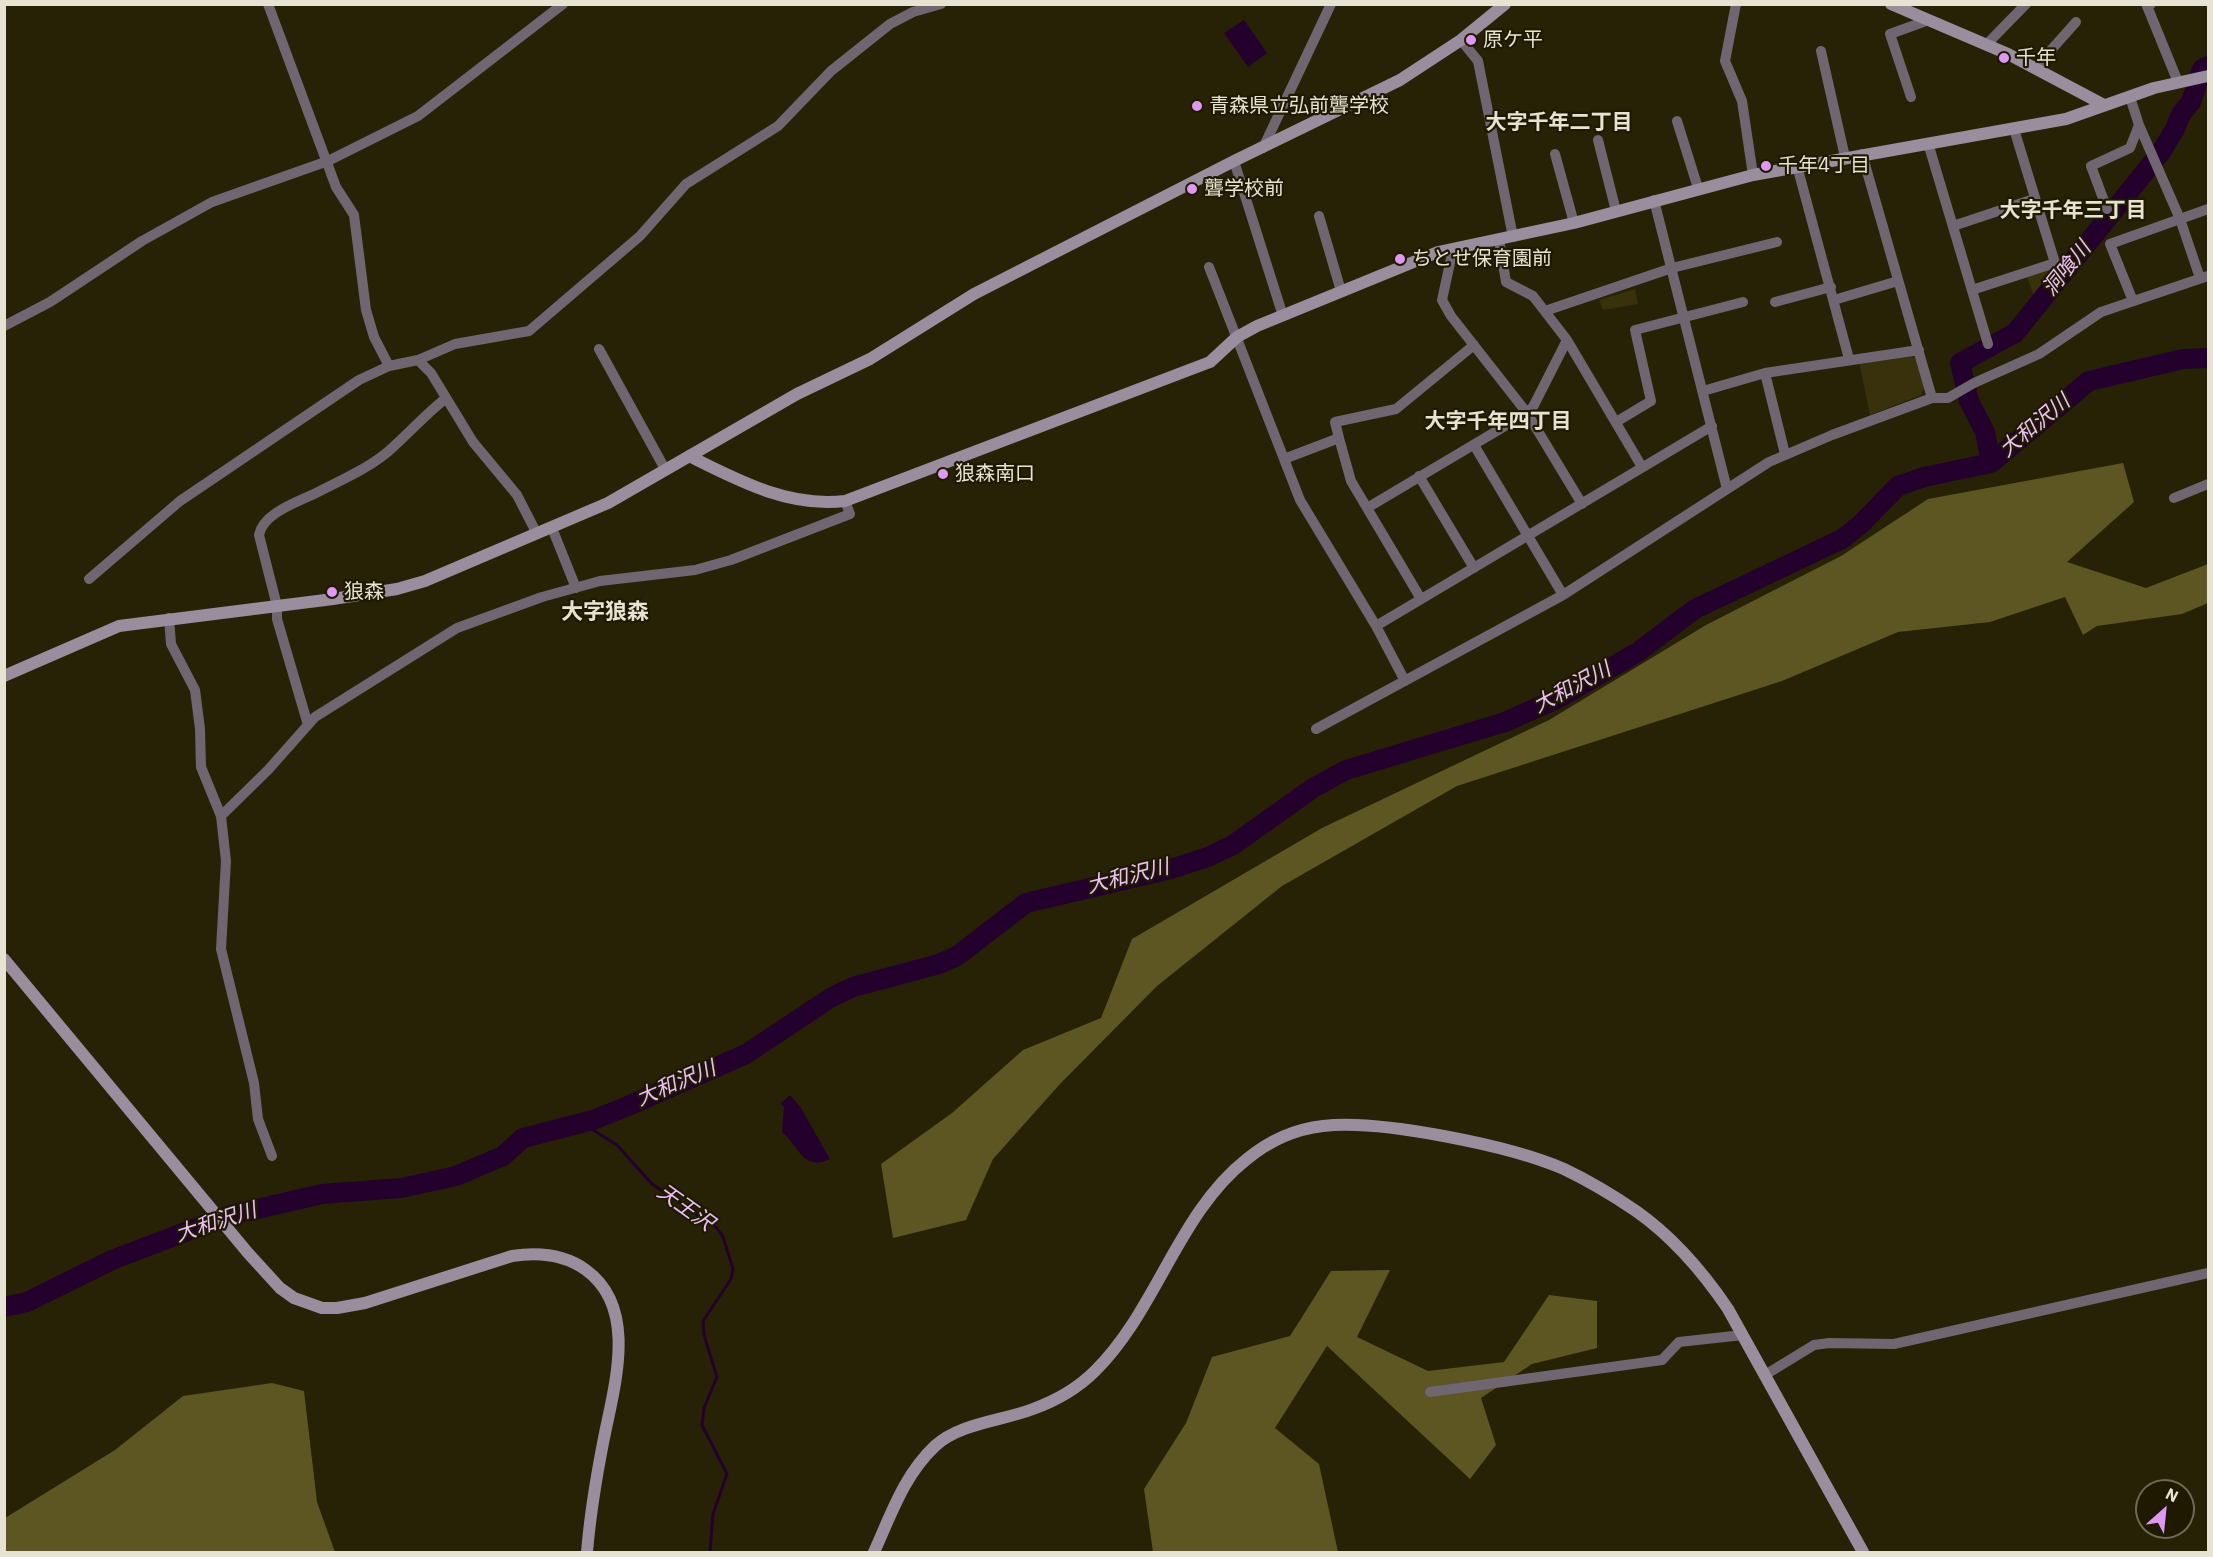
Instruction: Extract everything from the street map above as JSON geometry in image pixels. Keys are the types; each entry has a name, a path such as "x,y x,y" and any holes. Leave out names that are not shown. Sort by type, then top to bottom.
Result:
{"street":[{"path":"268,4 336,187 354,215 366,309 374,337 389,366"},
{"path":"4,326 50,302 142,241 212,202 328,161 425,111 563,4"},
{"path":"89,579 180,501 359,380 389,366 418,360 455,344 529,331 640,236 686,184 778,126 831,71 890,24 913,12 941,4"},
{"path":"1263,148 1331,4"},
{"path":"4,676 106,631 169,618 277,606 397,589 416,584 608,503 797,394 870,359 974,294 1234,161 1400,81 1461,40 1504,4"},
{"path":"1736,4 1725,61 1742,101 1753,175"},
{"path":"1891,4 1926,21 1987,44 2104,105"},
{"path":"1987,44 2026,4"},
{"path":"2151,4 2147,6 2178,82"},
{"path":"1911,97 1890,34 1926,21"},
{"path":"2035,68 2076,22"},
{"path":"1461,40 1478,61 1513,237"},
{"path":"1821,51 1845,157"},
{"path":"689,456 768,492 823,502 845,501 1210,362 1237,337 1426,255 1574,223 1753,175 2066,119 2178,82 2208,76"},
{"path":"1316,729 1563,595 1785,454 1932,398 1948,398 1974,383 2039,354 2102,312 2204,277 2139,125 2130,97"},
{"path":"1677,120 1698,188"},
{"path":"2107,209 2091,166 2130,148 2139,125"},
{"path":"1972,290 2055,263 2014,129"},
{"path":"1598,140 1616,211"},
{"path":"1928,143 1988,344"},
{"path":"1555,153 1574,223"},
{"path":"1862,154 1932,398"},
{"path":"1234,161 1283,316"},
{"path":"1797,166 1849,359"},
{"path":"1953,226 2034,199"},
{"path":"1654,200 1727,489"},
{"path":"2133,301 2110,244 2208,208"},
{"path":"1319,216 1341,291"},
{"path":"1499,240 1506,282 1533,296 1567,340 1642,468"},
{"path":"1545,311 1671,268 1777,243"},
{"path":"1453,249 1442,300 1527,413 1582,504"},
{"path":"1209,267 1300,500 1376,626 1405,681"},
{"path":"1834,300 1898,281"},
{"path":"1775,302 1831,287"},
{"path":"1616,422 1651,401 1635,330 1743,302"},
{"path":"1366,508 1527,413 1533,407 1567,340"},
{"path":"1421,599 1351,481 1335,422 1396,409 1474,345"},
{"path":"599,349 665,469"},
{"path":"1703,392 1765,373 1918,350"},
{"path":"418,360 431,373 473,442 517,495 537,534"},
{"path":"1765,373 1785,454"},
{"path":"308,725 277,619 277,606 259,536 266,522 370,465 391,450 415,423 445,399"},
{"path":"1376,626 1712,426"},
{"path":"1284,459 1339,438"},
{"path":"1473,444 1563,595"},
{"path":"1419,476 1474,568"},
{"path":"2174,498 2208,484"},
{"path":"221,816 268,770 315,717 440,636 542,597 576,588 625,577 695,570 731,560 850,514 845,501"},
{"path":"552,528 576,588"},
{"path":"169,618 171,644 195,690 200,729 201,767 221,816 226,861 221,948 254,1083 258,1119 272,1156"},
{"path":"4,959 248,1253 280,1288 306,1304 322,1308 365,1304 495,1261 529,1254 563,1258 591,1274 611,1301 618,1338 614,1386 587,1552"},
{"path":"874,1552 902,1490 919,1463 937,1444 962,1430 1041,1406 1071,1390 1094,1372 1121,1340 1219,1187 1250,1156 1274,1141 1297,1131 1344,1124 1377,1126 1499,1149 1562,1168 1617,1199 1662,1232 1711,1283 1743,1335 1863,1552"},
{"path":"1765,1375 1814,1345 1829,1343 1894,1344 2208,1273"},
{"path":"1430,1392 1662,1360 1679,1342 1743,1335"}],"shaded area":[{"path":"1244,20 1267,53 1248,67 1224,33"},
{"path":"2050,270 2055,282 2036,302 2027,277"},
{"path":"1635,289 1638,304 1603,310 1599,300"},
{"path":"1909,355 1917,358 1925,386 1921,395 1870,415 1859,362"},
{"path":"2123,463 2134,502 2067,562 2146,588 2208,564 2208,603 2182,614 2097,626 2083,635 2065,597 1990,622 1898,632 1782,681 1457,786 1282,886 1157,986 1060,1084 993,1159 966,1220 893,1238 881,1164 952,1113 1023,1050 1101,1018 1132,939 1322,828 1549,720 1706,625 1841,556 1928,499"},
{"path":"790,1095 801,1108 830,1159 813,1162 807,1159 782,1132 784,1107 780,1104"},
{"path":"1390,1270 1357,1337 1428,1371 1504,1362 1549,1295 1597,1301 1597,1348 1532,1364 1481,1398 1496,1445 1470,1479 1327,1346 1275,1428 1319,1464 1338,1552 1153,1552 1144,1489 1186,1423 1212,1357 1290,1336 1331,1271"},
{"path":"272,1383 304,1391 317,1502 335,1552 5,1552 5,1518 115,1450 183,1396"}],"waterway":[{"name":"洞喰川","path":"1991,463 1985,432 1969,401 1960,363 2015,333 2161,152 2181,114 2191,102 2202,69 2208,66"},
{"name":"大和沢川","path":"4,1307 27,1302 112,1260 227,1216 322,1194 401,1188 456,1176 503,1156 523,1138 593,1120 746,1054 832,997 853,987 939,964 957,956 1026,903 1171,869 1208,857 1233,845 1313,788 1346,770 1505,722 1557,699 1638,652 1695,609 1842,539 1861,524 1898,486 1924,477 1991,463 2089,381 2183,359 2208,358"},
{"name":"天王沢","path":"582,1123 617,1145 652,1184 717,1228 723,1237 733,1269 731,1279 703,1321 704,1335 717,1377 704,1408 702,1425 727,1474 713,1514 710,1552"}],"place":[{"name":"原ケ平","path":"1471,40"},
{"name":"千年","path":"2004,58"},
{"name":"青森県立弘前聾学校","path":"1197,106"},
{"name":"千年4丁目","path":"1766,166"},
{"name":"聾学校前","path":"1192,189"},
{"name":"ちとせ保育園前","path":"1400,259"},
{"name":"狼森南口","path":"943,474"},
{"name":"狼森","path":"332,592"}],"district":[{"name":"大字千年二丁目","path":"1559,123"},
{"name":"大字千年三丁目","path":"2073,211"},
{"name":"大字千年四丁目","path":"1498,422"},
{"name":"大字狼森","path":"605,613"}]}
